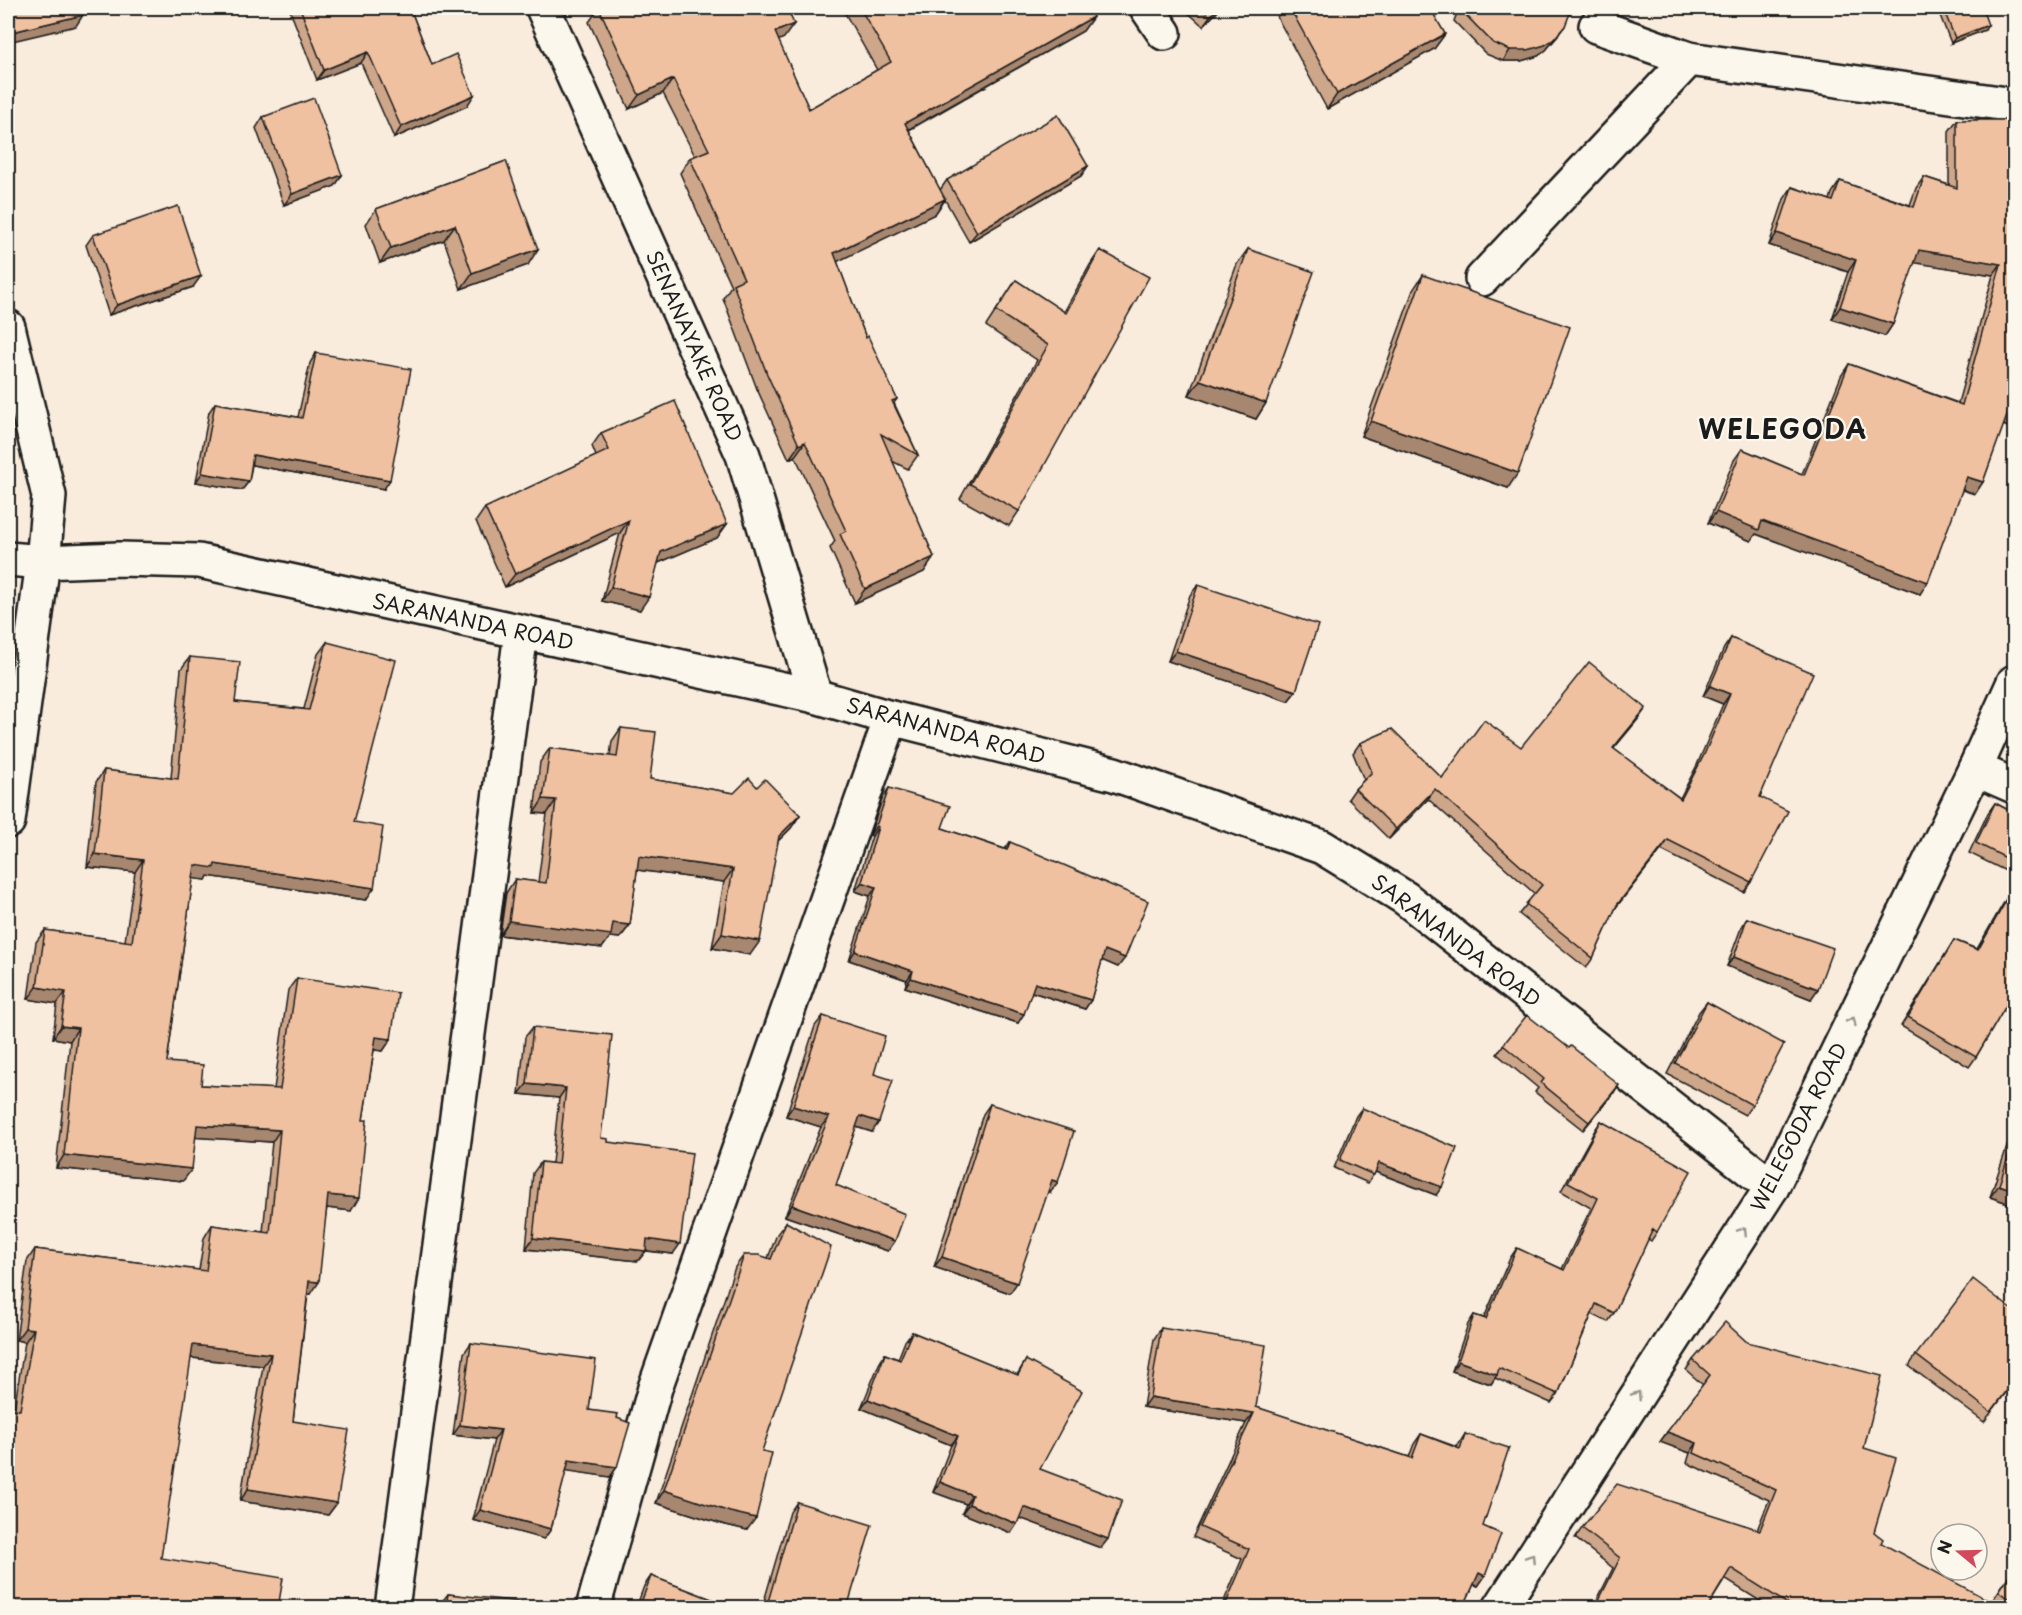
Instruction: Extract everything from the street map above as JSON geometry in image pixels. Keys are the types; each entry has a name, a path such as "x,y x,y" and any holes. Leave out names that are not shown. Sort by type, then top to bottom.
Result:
{"street":[{"name":"SENANAYAKE ROAD","path":"543,8 743,456 815,696"},
{"path":"1596,26 1689,59 2014,105"},
{"path":"1482,279 1689,59"},
{"path":"8,327 49,496 43,562 8,821"},
{"name":"SARANANDA ROAD","path":"8,559 43,562 119,559 199,561 815,696 891,718 1114,774 1322,847 1405,898 1772,1187"},
{"path":"392,1608 521,633"},
{"name":"WELEGODA ROAD","path":"1500,1608 1772,1187 1975,769 2014,682"},
{"path":"593,1608 655,1388 891,718"},
{"path":"1975,769 2014,786"}],"building":[{"path":"8,8 81,8 83,15 8,33"},
{"path":"300,8 410,8 432,65 456,54 474,95 401,127 368,52 324,70"},
{"path":"599,8 787,8 794,24 775,32 809,109 891,62 860,8 1088,8 1093,17 905,123 945,199 834,253 866,338 868,336 897,399 892,401 918,455 881,434 934,557 865,589 840,534 846,531 805,442 799,445 767,374 733,284 744,279 690,158 709,150 673,79 639,95"},
{"path":"1202,8 1218,8 1210,16"},
{"path":"1290,8 1430,8 1445,34 1337,94"},
{"path":"1462,8 1572,8 1565,26 1553,40 1528,50 1510,50 1493,43 1461,10"},
{"path":"1943,8 1982,8 1988,25 1955,38"},
{"path":"314,98 342,175 292,194 263,117"},
{"path":"1058,115 1088,166 977,232 947,180"},
{"path":"1957,120 2014,120 2014,415 2008,413 1983,482 1967,477 1928,582 1762,521 1759,530 1716,512 1742,449 1804,475 1849,364 1962,405 2001,264 1919,250 1893,324 1840,307 1856,260 1777,233 1792,187 1833,201 1840,181 1914,207 1924,177 1957,188"},
{"path":"506,161 538,249 472,273 455,225 391,248 376,209"},
{"path":"178,206 201,276 117,305 93,235"},
{"path":"1248,249 1314,272 1266,403 1200,380"},
{"path":"1100,250 1149,277 1019,511 970,484 1048,345 996,311 1016,280 1066,313"},
{"path":"1423,275 1570,327 1518,473 1371,421"},
{"path":"316,353 411,369 390,480 253,455 249,481 202,473 215,403 302,418"},
{"path":"675,401 727,524 661,552 649,597 611,587 629,520 515,574 485,508 609,450 601,433"},
{"path":"1198,585 1318,625 1296,691 1176,651"},
{"path":"1731,638 1813,673 1760,797 1788,811 1751,882 1668,840 1617,905 1593,958 1526,904 1542,885 1435,789 1396,829 1355,789 1372,772 1360,743 1392,729 1442,778 1484,720 1521,747 1589,662 1646,708 1613,748 1681,799 1704,755 1730,694 1710,686"},
{"path":"327,642 396,660 354,822 383,827 374,888 215,864 214,868 195,865 167,1062 203,1065 201,1085 280,1089 297,978 398,993 391,1039 376,1037 363,1120 367,1120 359,1198 328,1195 319,1282 309,1281 293,1421 349,1430 337,1503 248,1489 271,1354 193,1345 161,1558 283,1578 278,1608 8,1608 8,1408 20,1410 34,1329 25,1328 35,1249 206,1271 212,1225 270,1233 280,1130 197,1125 192,1169 64,1155 78,1028 61,1026 66,992 37,987 45,930 132,942 143,860 95,854 104,770 178,779 190,657 240,662 235,702 309,710"},
{"path":"621,728 656,732 650,779 734,793 749,778 757,787 765,779 800,815 779,836 760,941 722,934 733,869 639,856 630,925 613,923 611,935 509,921 515,879 546,883 556,800 543,799 550,748 617,757"},
{"path":"889,788 950,806 942,828 1007,850 1010,842 1148,901 1125,958 1105,950 1091,1000 1035,983 1024,1014 911,978 913,971 855,951 876,887 862,882 878,827 876,826"},
{"path":"1995,803 2014,813 2014,862 1976,843"},
{"path":"2014,887 2014,992 1976,1057 1908,1017 1954,940 1978,950"},
{"path":"1747,918 1833,948 1818,989 1734,957"},
{"path":"1707,1002 1784,1044 1752,1105 1675,1063"},
{"path":"1527,1015 1569,1048 1571,1046 1619,1085 1589,1122 1541,1083 1544,1079 1503,1045"},
{"path":"823,1016 885,1036 874,1074 893,1080 879,1122 860,1116 836,1185 905,1214 895,1241 792,1205 829,1117 793,1106"},
{"path":"533,1027 612,1035 601,1138 608,1139 608,1142 692,1153 680,1244 647,1239 646,1251 533,1238 541,1162 558,1164 566,1088 527,1084"},
{"path":"990,1104 1074,1131 1058,1182 1052,1180 1017,1283 942,1257"},
{"path":"1362,1108 1457,1148 1442,1187 1379,1163 1374,1175 1340,1160"},
{"path":"1601,1121 1691,1171 1657,1232 1653,1229 1614,1313 1596,1304 1558,1394 1499,1368 1497,1375 1458,1361 1474,1315 1486,1319 1517,1248 1564,1270 1598,1198 1568,1182"},
{"path":"2014,1139 2014,1190 1999,1185"},
{"path":"786,1222 831,1247 762,1451 772,1453 756,1518 730,1512 664,1490 744,1255 759,1255 771,1259"},
{"path":"1973,1279 2014,1311 2014,1381 1991,1412 1916,1355"},
{"path":"1725,1322 1747,1342 1882,1376 1864,1448 1896,1458 1874,1532 1883,1539 1881,1543 1929,1569 1929,1582 1954,1582 1990,1601 1987,1608 1794,1608 1731,1568 1707,1608 1595,1608 1620,1558 1582,1528 1617,1484 1760,1530 1776,1490 1694,1453 1697,1443 1667,1432 1710,1375 1693,1360"},
{"path":"1161,1328 1266,1345 1256,1407 1412,1458 1421,1434 1460,1449 1465,1434 1509,1448 1483,1526 1501,1534 1485,1576 1479,1573 1463,1608 1224,1608 1249,1549 1200,1527 1254,1413 1150,1397"},
{"path":"912,1332 1018,1375 1026,1360 1082,1391 1040,1469 1122,1500 1108,1539 1024,1507 1017,1524 969,1504 972,1495 940,1482 958,1436 868,1399 885,1354 900,1360"},
{"path":"471,1343 596,1360 589,1410 618,1414 617,1418 630,1423 617,1467 569,1460 551,1529 480,1510 501,1430 460,1425"},
{"path":"797,1502 872,1525 847,1608 775,1608 767,1605"},
{"path":"2014,1568 2014,1602 1999,1591"},
{"path":"651,1576 735,1608 639,1608"},
{"path":"448,1594 557,1606 557,1608 446,1608"}],"district":[{"name":"WELEGODA","path":"1783,430"}]}
